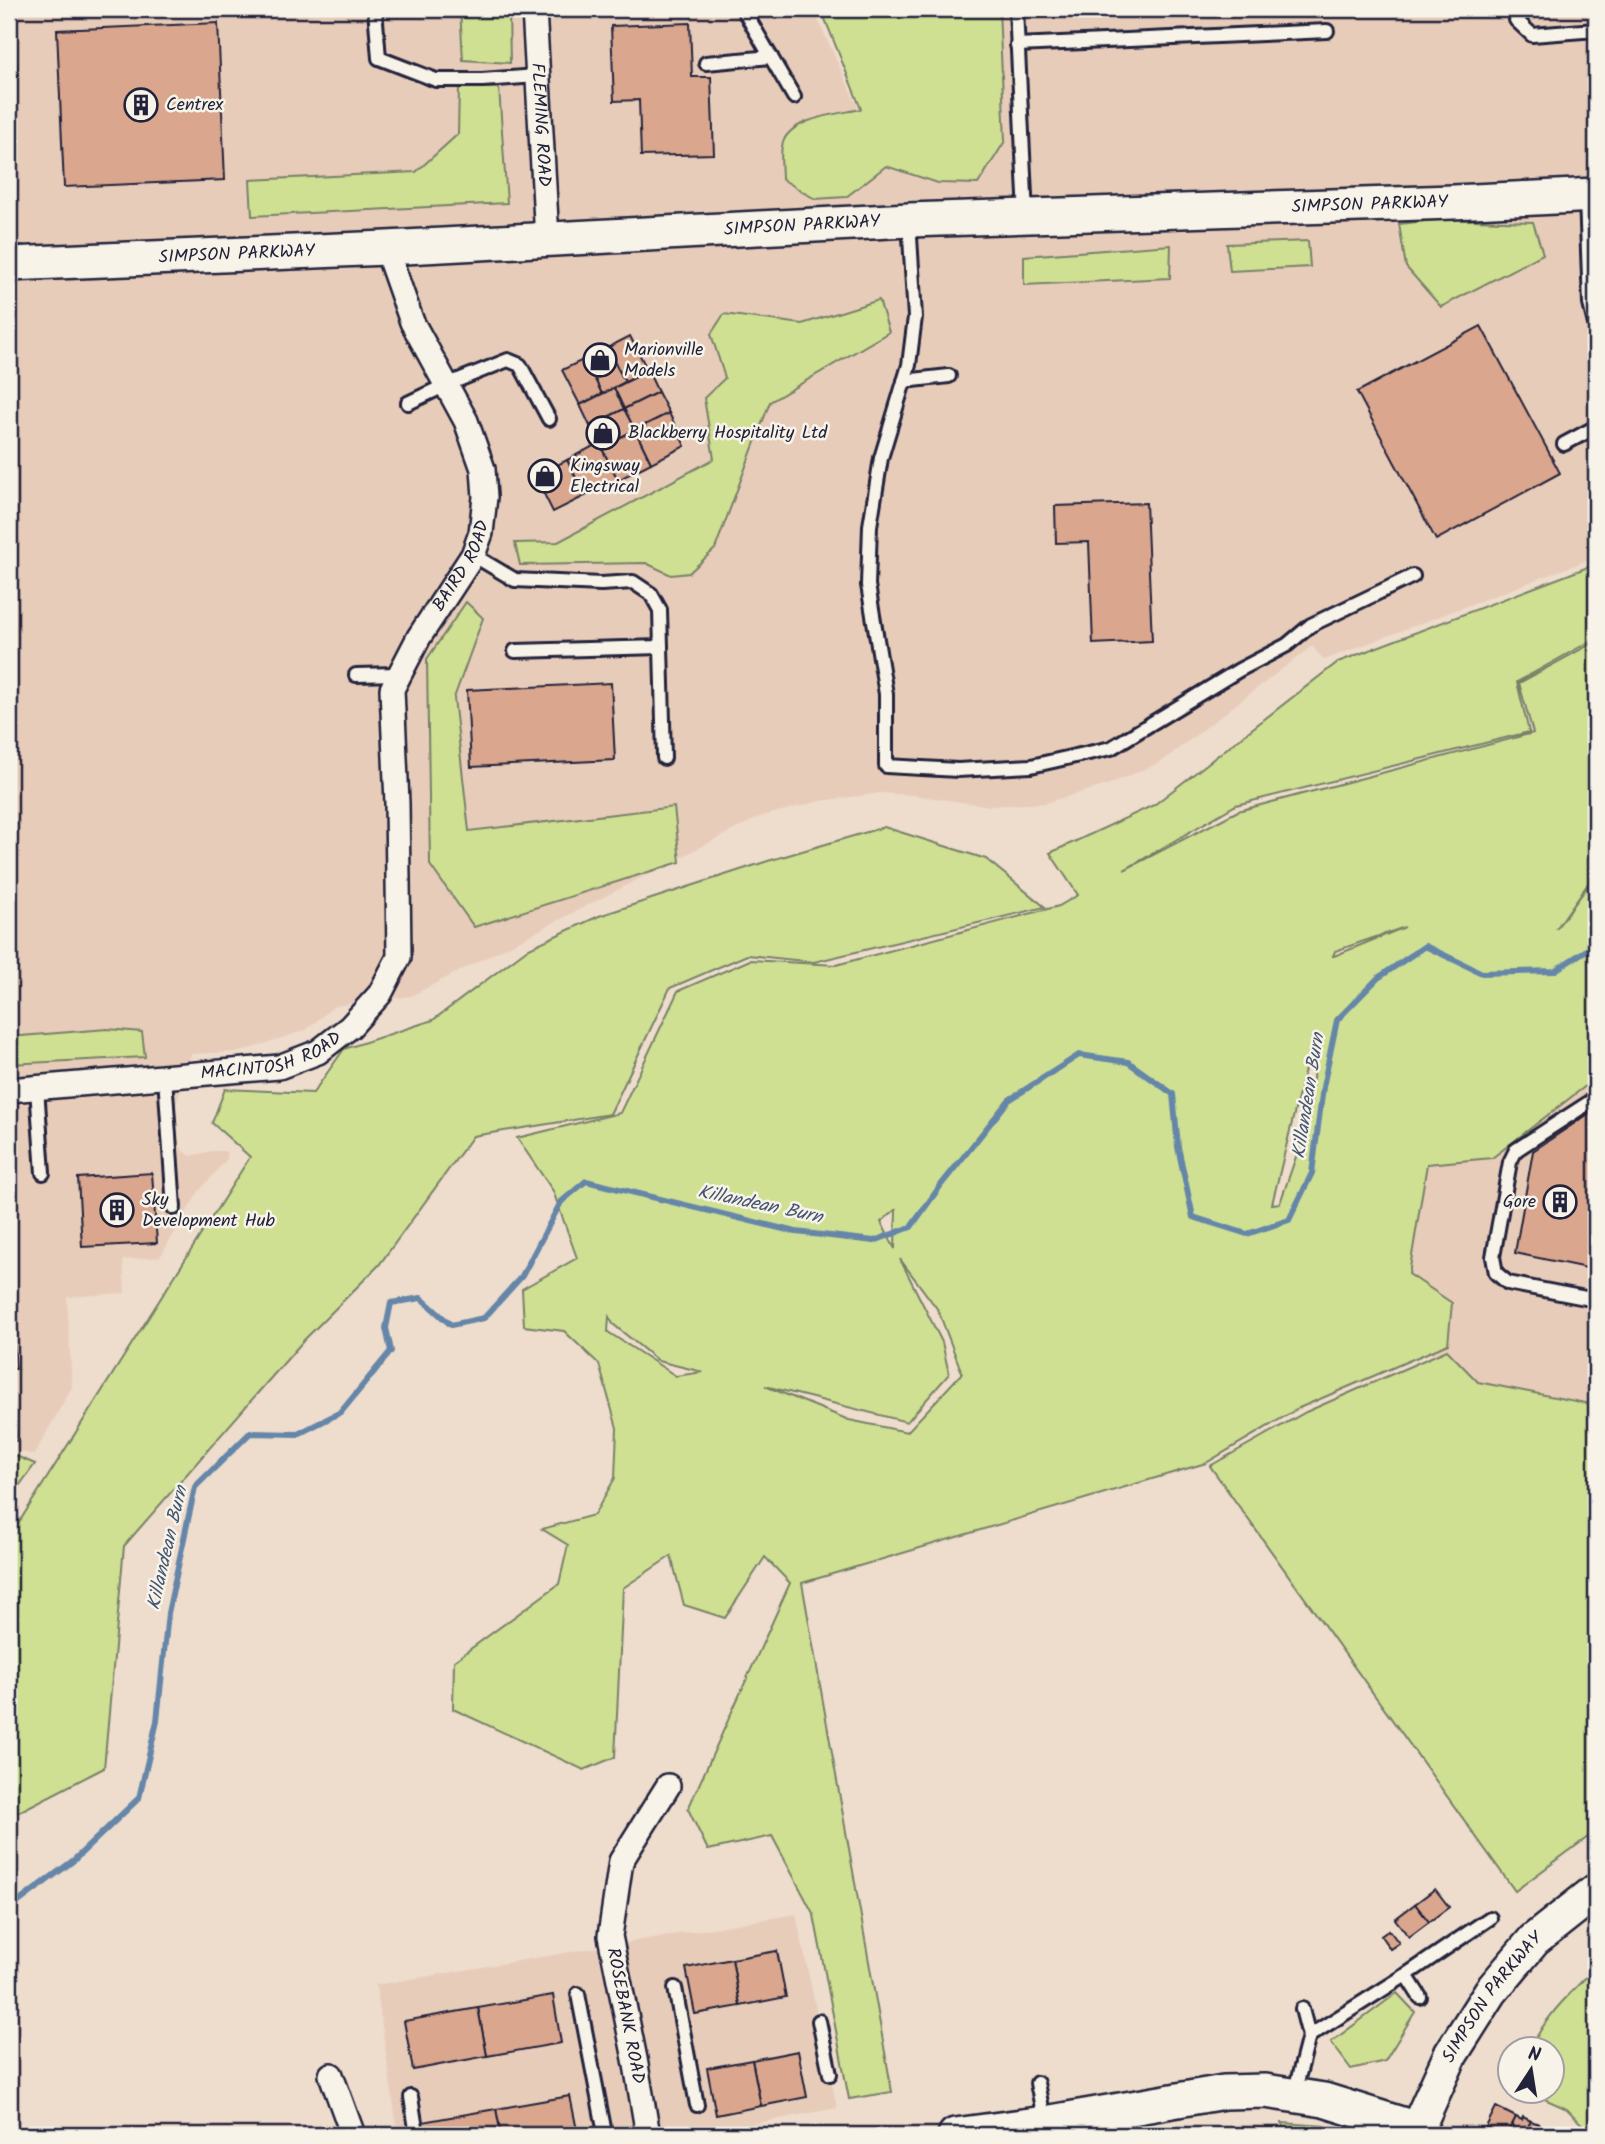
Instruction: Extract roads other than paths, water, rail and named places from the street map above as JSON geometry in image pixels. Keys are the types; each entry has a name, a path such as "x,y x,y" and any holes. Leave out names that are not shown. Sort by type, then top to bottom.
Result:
{"main road":[{"name":"SIMPSON PARKWAY","path":"9,264 386,248 909,220 1591,195"},
{"name":"SIMPSON PARKWAY","path":"1294,2095 1324,2100 1417,2129 1451,2054 1490,1991 1534,1940 1596,1891"},
{"path":"970,2134 1224,2092 1265,2091 1294,2095"}],"street":[{"name":"FLEMING ROAD","path":"534,9 547,239"},
{"name":"BAIRD ROAD","path":"386,248 412,323 466,421 483,469 485,497 481,533 473,555 419,637 392,689 399,891"},
{"name":"MACINTOSH ROAD","path":"9,1090 279,1067 317,1052 350,1027 380,994 399,957 399,891"},
{"name":"ROSEBANK ROAD","path":"648,2135 610,1936 621,1861 668,1786"},
{"path":"331,2075 353,2135"}],"lane":[{"path":"375,9 379,58 436,80 537,76"},
{"path":"743,9 794,97"},
{"path":"1016,9 1026,217"},
{"path":"1527,9 1516,20 1532,34 1596,30"},
{"path":"1017,45 1327,31"},
{"path":"706,63 771,57"},
{"path":"9,66 9,74"},
{"path":"1591,195 1590,304 1596,328"},
{"path":"909,220 915,317 909,365 881,458 870,526 868,584 886,694 886,766 957,770 1031,766 1111,748 1239,670 1287,645 1311,625 1413,576"},
{"path":"408,403 446,384 508,360 520,365 549,419"},
{"path":"904,380 949,376"},
{"path":"1564,444 1596,427"},
{"path":"473,555 515,580 601,584 633,582 651,594 660,610 664,758"},
{"path":"515,651 661,648"},
{"path":"356,675 398,674"},
{"path":"165,1077 174,1208"},
{"path":"37,1088 43,1173"},
{"path":"1596,1098 1516,1150 1510,1162 1493,1257 1496,1273 1508,1283 1596,1300"},
{"path":"1309,2036 1490,1918"},
{"path":"1406,1975 1420,1997"},
{"path":"675,1988 697,2105"},
{"path":"578,1994 604,2128"},
{"path":"1294,2095 1309,2036 1302,2008"},
{"path":"819,2021 830,2074"},
{"path":"1037,2083 1045,2123"},
{"path":"411,2096 417,2135"}],"waterway":[{"name":"Killandean Burn","path":"9,1909 74,1860 139,1798 157,1721 168,1613 195,1487 250,1433 298,1434 341,1412 391,1351 386,1328 391,1303 421,1298 451,1325 484,1318 522,1276 561,1202 586,1181 796,1232 874,1241 911,1227 1009,1100 1079,1055 1128,1062 1173,1094 1178,1147 1193,1217 1247,1234 1289,1220 1312,1173 1323,1087 1337,1020 1378,978 1425,946 1482,973 1554,971 1596,944"}],"place":[{"name":"Centrex","path":"141,105"},
{"name":"Marionville Models","path":"600,360"},
{"name":"Blackberry Hospitality Ltd","path":"603,433"},
{"name":"Kingsway Electrical","path":"545,476"},
{"name":"Gore","path":"1560,1202"},
{"name":"Sky Development Hub","path":"117,1210"}]}
